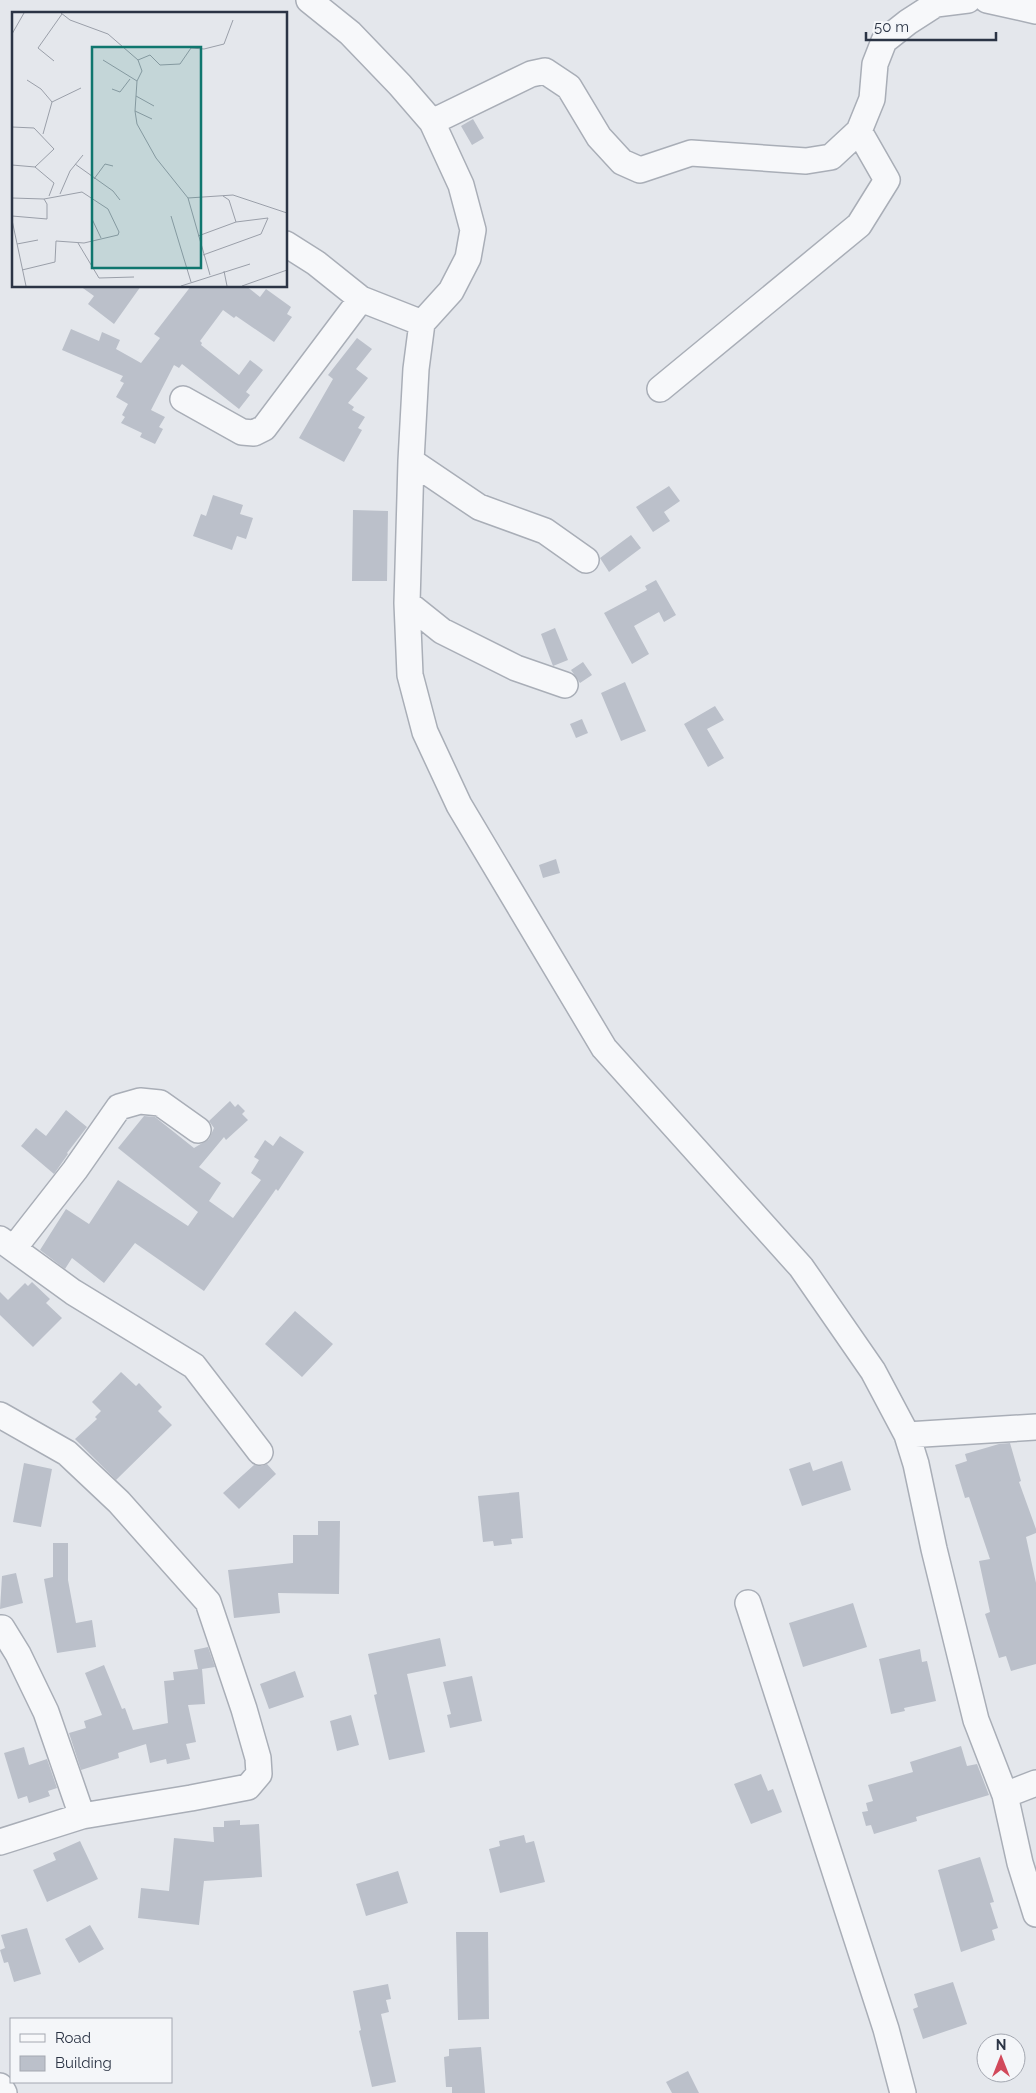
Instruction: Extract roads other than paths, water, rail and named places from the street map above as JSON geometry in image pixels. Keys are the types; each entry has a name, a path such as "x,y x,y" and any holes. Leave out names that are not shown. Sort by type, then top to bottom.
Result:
{"street":[{"path":"310,0 350,33 432,122 461,184 473,230 468,258 451,291 422,323 416,369 411,461 408,603 410,675 425,732 459,805 604,1048 801,1267 873,1371 907,1435 916,1464 934,1549 976,1720 1005,1795 1020,1863 1036,1914"},
{"path":"432,122 531,74 545,71 569,87 599,137 622,162 640,170 691,153 806,161 830,157 859,130 872,99 875,64 884,41 908,22 936,4 968,0"},
{"path":"987,0 1036,11"},
{"path":"660,389 859,225 888,180 859,130"},
{"path":"288,245 316,263 361,299 422,323"},
{"path":"183,399 242,432 254,433 264,428 361,299"},
{"path":"411,461 479,507 545,532 586,560"},
{"path":"408,603 442,631 516,668 565,685"},
{"path":"198,1130 160,1104 140,1101 119,1107 75,1170 7,1244 73,1292 194,1366 260,1452"},
{"path":"0,1415 67,1453 119,1502 208,1602 244,1709 258,1758 259,1774 248,1787 82,1816 0,1842"},
{"path":"907,1435 1036,1427"},
{"path":"748,1603 886,2029 904,2093"},
{"path":"2,1628 18,1654 46,1712 82,1816"},
{"path":"1005,1795 1036,1783"},
{"path":"0,2086 4,2093"}]}
